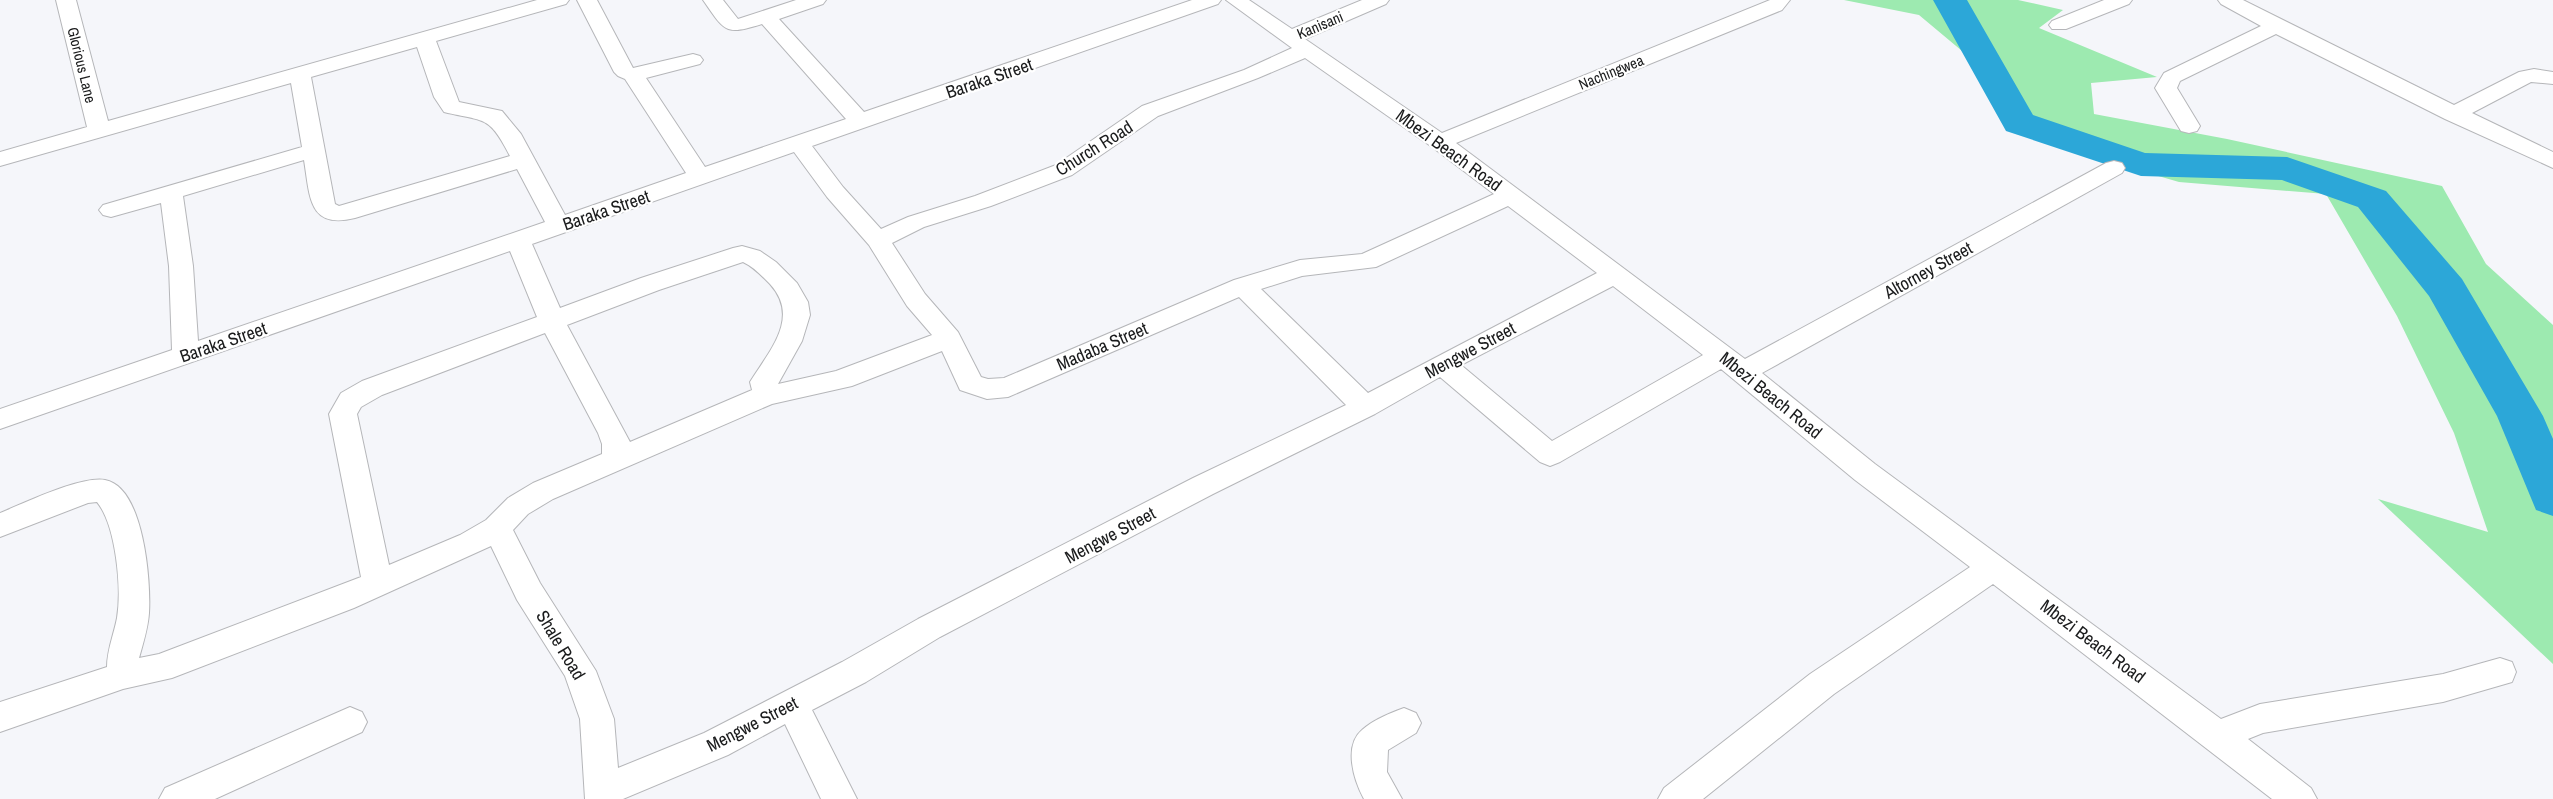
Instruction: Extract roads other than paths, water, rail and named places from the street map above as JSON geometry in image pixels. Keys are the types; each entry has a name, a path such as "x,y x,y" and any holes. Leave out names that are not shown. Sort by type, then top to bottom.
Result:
{"street":[{"name":"Glorious Lane","path":"66,0 99,130"},
{"path":"479,0 490,21"},
{"path":"0,159 560,0"},
{"path":"587,0 625,72 633,75 693,60"},
{"path":"713,0 732,25 741,25 816,0"},
{"name":"Baraka Street","path":"0,419 1211,0"},
{"name":"Mbezi Beach Road","path":"1236,0 1440,142 1733,364 1865,472 1992,568 2092,640 2299,799"},
{"name":"Kanisani","path":"1298,44 1379,0"},
{"name":"Nachingwea","path":"1440,142 1775,6 1780,0"},
{"path":"2059,25 2122,0"},
{"path":"2228,0 2276,26 2553,161"},
{"path":"766,17 861,122"},
{"path":"2189,126 2166,88 2171,76 2276,26"},
{"path":"425,39 445,97 452,107 494,116 510,134 525,159 559,226"},
{"name":"Church Road","path":"878,240 916,222 983,201 1064,170 1150,111 1251,74 1298,44"},
{"path":"300,75 324,207 334,214 347,213 525,159"},
{"path":"633,75 700,178"},
{"path":"2454,114 2526,76 2534,75 2553,78"},
{"name":"Madaba Street","path":"799,144 835,192 878,240 916,300 949,338 970,383 978,387 998,389 1243,286 1300,268 1366,261 1510,196"},
{"path":"112,210 314,150"},
{"name":"Altorney Street","path":"1442,364 1550,455 1733,364 2114,168"},
{"path":"171,193 181,266 185,354"},
{"path":"518,240 552,322 612,433 616,444 616,459"},
{"path":"378,584 343,414 351,400 372,388 650,284 742,254 752,256 786,284 796,303 798,318 787,347 764,382 764,387 768,394"},
{"name":"Mengwe Street","path":"603,795 716,744 854,672 930,628 1194,490 1365,407 1442,364 1615,274"},
{"path":"1243,286 1365,407"},
{"path":"0,717 123,675 160,668 215,649 378,584 471,543 497,528 518,506 543,491 616,459 768,394 779,394 842,379 949,338"},
{"path":"0,525 86,492 104,491 111,497 119,508 131,558 134,587 133,616 123,658 123,675"},
{"name":"Shale Road","path":"497,528 528,591 580,671 597,719 603,795"},
{"path":"1676,799 1835,675 1992,568"},
{"path":"2218,736 2260,719 2443,688 2500,672"},
{"path":"792,704 839,799"},
{"path":"177,799 350,722"},
{"path":"1384,799 1369,776 1367,759 1373,741 1404,723"}],"waterway":[{"path":"1950,0 2019,123 2141,164 2287,169 2372,199 2447,289 2520,416 2553,497"}]}
